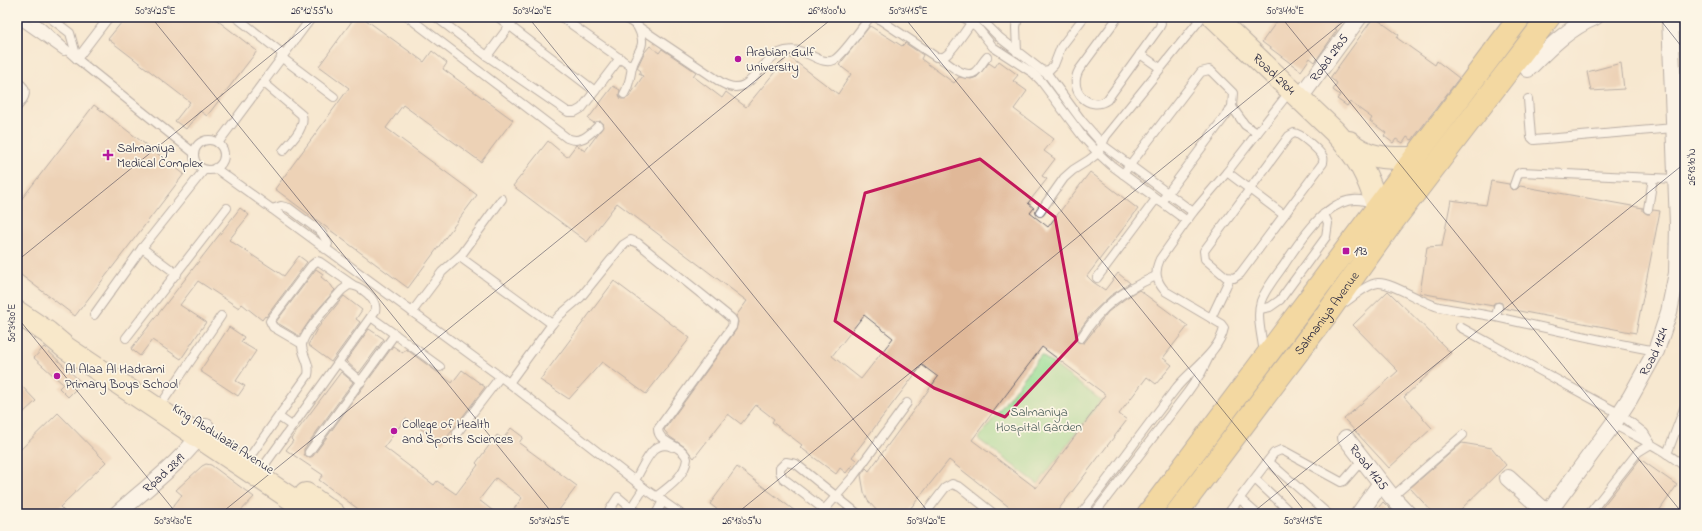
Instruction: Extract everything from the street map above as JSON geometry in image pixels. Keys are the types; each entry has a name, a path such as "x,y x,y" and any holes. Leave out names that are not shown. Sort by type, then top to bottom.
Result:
{"main road":[{"name":"Salmaniya Avenue","path":"1148,514 1520,17"},
{"name":"Salmaniya Avenue","path":"1176,514 1326,314 1391,224 1549,17"}],"street":[{"name":"Road 2904","path":"1214,17 1334,131 1360,162 1369,180 1378,208"},
{"name":"Road 2905","path":"1295,94 1359,17"},
{"path":"1528,69 1546,51 1570,31 1583,22 1595,17"},
{"name":"Road 1124","path":"1547,514 1617,419 1656,351 1669,312 1677,273 1682,231 1676,179 1670,17"},
{"name":"Road 2904","path":"1334,131 1364,152 1375,157 1415,158"},
{"name":"King Abdulaziz Avenue","path":"17,312 66,348 203,432 254,466 334,514"},
{"name":"King Abdulaziz Avenue","path":"46,332 70,342 164,400 203,432"},
{"name":"Road 2819","path":"117,514 166,471 203,432"},
{"name":"Road 1125","path":"1346,438 1392,497 1408,514"},
{"name":"King Abdulaziz Avenue","path":"254,466 314,514"},
{"path":"1508,478 1547,514"},
{"path":"1359,514 1381,483"},
{"path":"1189,514 1194,490"}],"lane":[{"path":"30,17 77,59 194,153"},
{"path":"49,17 70,33 77,59"},
{"path":"77,59 109,17"},
{"path":"236,17 334,97"},
{"path":"218,143 312,17"},
{"path":"408,17 568,138 572,140 581,140 589,135 598,126"},
{"path":"436,17 487,56 568,112 579,111 620,58"},
{"path":"498,17 595,91"},
{"path":"487,56 516,17"},
{"path":"561,17 632,67"},
{"path":"624,17 722,83 732,87 747,84 769,59 784,51 801,50 825,61 836,59 870,17"},
{"path":"876,17 936,57 940,57 964,73 970,74 976,71 987,57"},
{"path":"963,17 973,20 990,44 1033,73 1049,90 1083,136 1098,153 1123,174 1187,221"},
{"path":"980,17 1016,52 1052,80 1082,121 1102,142 1129,165 1193,212"},
{"path":"1007,17 1018,17 1016,27 1016,52"},
{"path":"1042,71 1049,70 1054,65 1061,47 1084,17"},
{"path":"1118,17 1077,74 1075,86 1078,93 1090,102 1097,104 1104,102 1159,28 1161,24 1160,17"},
{"path":"1040,212 1068,174 1098,153 1102,142 1202,17"},
{"path":"17,18 77,59"},
{"path":"940,57 943,57 949,52 973,20"},
{"path":"624,94 631,80 632,67 642,46 642,40 638,27"},
{"path":"1140,54 1160,68"},
{"path":"1097,278 1159,200 1168,194 1232,107 1233,97 1231,90 1212,72 1208,70 1201,72 1123,174"},
{"path":"17,82 26,92 25,97 17,107"},
{"path":"263,82 302,115 304,120 302,126 283,151"},
{"path":"1081,514 1177,387 1212,350 1223,334 1224,328 1221,324 1165,291 1159,285 1156,276 1156,267 1160,259 1193,212 1227,172 1257,133 1295,94"},
{"path":"1528,99 1531,137 1534,140 1674,128"},
{"path":"1232,107 1245,125 1257,133"},
{"path":"1294,133 1300,134 1321,154 1324,160 1284,215 1240,274 1234,278 1226,277 1207,261 1204,254 1206,249 1289,136 1294,133"},
{"path":"94,315 142,248 204,170 219,166 223,157 221,147 218,143 208,140 198,144 194,153 196,163 204,170"},
{"path":"215,168 272,209 281,206 289,208 324,236 328,244 325,249 509,383 644,488 681,514"},
{"path":"1227,172 1284,215"},
{"path":"1514,185 1518,174 1521,172 1676,179"},
{"path":"1648,209 1653,178"},
{"path":"412,312 442,272 460,257 502,199"},
{"path":"1265,358 1260,309 1261,302 1267,289 1305,234 1324,214 1345,202 1358,200 1366,201 1378,208"},
{"path":"126,338 227,208"},
{"path":"1260,309 1270,307 1280,300 1326,237 1328,223 1324,214"},
{"path":"509,383 552,324 580,298 623,245 631,240 638,243 731,318 733,321 732,328 658,429 660,436 686,456 686,463 676,481 660,499 656,514"},
{"path":"142,248 177,274"},
{"path":"460,257 552,324"},
{"path":"254,466 292,426 339,363 371,317 376,307 373,300 317,261 312,265 270,321 273,327 302,344"},
{"path":"1081,338 1092,320 1118,296 1156,276"},
{"path":"1211,318 1230,278"},
{"path":"1326,314 1372,284 1379,283 1439,307 1496,317 1607,342 1656,351"},
{"path":"254,466 279,417 308,375 309,366 302,344 306,334 342,290 348,285 353,285"},
{"path":"1496,317 1498,307"},
{"path":"164,400 221,316"},
{"path":"371,317 440,367"},
{"path":"1460,327 1617,419 1644,433 1651,444"},
{"path":"309,452 395,334"},
{"path":"1094,514 1187,393 1207,362 1212,350"},
{"path":"339,363 361,382"},
{"path":"457,433 500,377"},
{"path":"858,514 836,497 796,464 786,462 782,464 780,472 783,478 827,512 836,497 852,478 907,403"},
{"path":"1667,454 1685,406"},
{"path":"279,417 292,426"},
{"path":"1617,419 1635,437 1674,457 1685,467"},
{"path":"1392,497 1463,435"},
{"path":"634,480 650,454 657,446 662,444 668,445 681,451"},
{"path":"1589,514 1638,452 1651,444"},
{"path":"1229,514 1274,453 1281,450 1341,482 1363,459"},
{"path":"1268,461 1328,514"},
{"path":"1255,479 1292,514"},
{"path":"925,514 945,488 952,484 960,487 994,514"},
{"path":"632,508 644,488"},
{"path":"607,514 618,498 640,514"},
{"path":"1240,499 1256,514"},
{"path":"1682,514 1685,510"}],"highlighted area":[{"path":"980,159 1055,217 1077,340 1005,417 934,388 835,321 865,193"}],"green space":[{"name":"Salmaniya Hospital Garden","path":"1041,355 1101,400 1038,484 978,439"}],"building":[{"path":"126,17 213,17 257,51 207,116 200,111 186,129 175,121 190,102 108,39"},
{"path":"355,17 362,17 424,62 432,51 447,63 443,69 513,120 481,162 403,105 386,128 477,195 408,288 275,189 349,88 319,66"},
{"path":"1280,17 1344,17 1315,62 1310,58 1301,71 1262,42"},
{"path":"1374,17 1399,35 1397,38 1435,65 1437,61 1459,78 1412,140 1407,137 1403,143 1396,139 1393,143 1384,136 1386,133 1370,121 1372,118 1350,102 1347,106 1337,99 1340,95 1333,90 1337,83 1330,78"},
{"path":"870,26 902,46 905,43 923,55 921,59 954,83 959,77 971,79 977,77 989,63 995,67 999,61 1018,75 1013,81 1027,91 1014,109 1054,139 1044,151 1055,159 1042,176 1047,179 1028,203 1034,208 1030,213 1048,227 1090,172 1138,209 1087,276 1105,290 1118,273 1130,283 1110,296 1092,313 1076,335 1076,340 1084,343 1108,312 1139,290 1188,326 1163,358 1172,365 1156,384 1147,377 1119,414 1127,420 1055,514 1018,514 949,460 906,514 880,514 868,501 864,492 861,475 866,468 869,471 938,377 922,365 852,457 856,460 846,473 840,468 836,474 800,447 802,445 772,422 774,419 756,405 741,424 728,414 694,458 685,447 670,437 664,430 736,330 738,322 736,316 747,301 617,203 587,242 513,186 548,141 567,157 576,145 585,151 603,127 602,122 600,121 594,123 588,119 613,86 620,90 619,95 621,99 629,97 643,76 639,74 641,71 637,68 644,53 650,46 659,53 662,49 696,72 693,76 722,98 726,92 746,107 788,56 838,94 851,74 839,65","holes":["864,315 893,338 861,379 832,356","1042,347 1106,395 1036,488 972,440"]},
{"path":"1621,63 1624,89 1591,91 1587,72"},
{"path":"94,105 184,174 75,316 17,272 17,205"},
{"path":"1491,181 1509,184 1512,190 1517,189 1520,186 1643,208 1643,211 1647,214 1650,214 1653,210 1660,211 1636,333 1503,308 1502,303 1499,302 1494,303 1493,306 1420,293 1427,247 1442,246 1451,200 1486,205"},
{"path":"240,208 249,215 229,240 284,276 299,256 307,262 266,317 265,316 262,320 242,304 239,308 198,281 180,305 206,322 181,359 152,340 140,356 131,349"},
{"path":"316,269 323,274 321,277 335,290 314,314 299,336 276,322"},
{"path":"614,281 690,338 646,394 602,362 569,399 540,380"},
{"path":"1388,291 1451,353 1404,397 1432,428 1389,468 1344,419 1398,371 1353,325"},
{"path":"344,296 362,310 356,319 360,322 331,362 308,345 317,329"},
{"path":"229,327 244,337 241,342 256,351 236,381 245,386 238,396 200,371"},
{"path":"369,329 384,339 359,373 346,361"},
{"path":"393,346 403,353 406,349 452,383 462,370 485,387 442,444 406,418 384,447 434,485 437,481 456,494 478,465 476,463 497,435 503,439 511,428 523,437 519,443 577,486 556,514 510,514 522,498 496,478 479,500 497,514 365,514 319,480 323,475 286,450 293,441 291,439 341,372 353,382 304,449 304,454 306,457 313,456"},
{"path":"44,347 82,383 68,397 59,388 63,384 34,358"},
{"path":"17,381 36,401 24,412 17,405"},
{"path":"58,413 106,462 60,507 67,514 17,514 17,453"},
{"path":"1462,443 1492,448 1506,465 1456,514 1434,514 1410,488"},
{"path":"1640,459 1677,485 1657,514 1597,514"},
{"path":"206,464 211,465 254,497 238,514 167,514 182,495 176,490"},
{"path":"737,467 799,514 723,514 710,504"},
{"path":"1383,502 1395,514 1373,514"}],"place":[{"name":"Arabian Gulf University","path":"738,59"},
{"name":"Salmaniya Medical Complex","path":"108,155"},
{"name":"193","path":"1346,251"},
{"name":"Al Alaa Al Hadrami Primary Boys School","path":"57,376"},
{"name":"College of Health and Sports Sciences","path":"394,431"}]}
